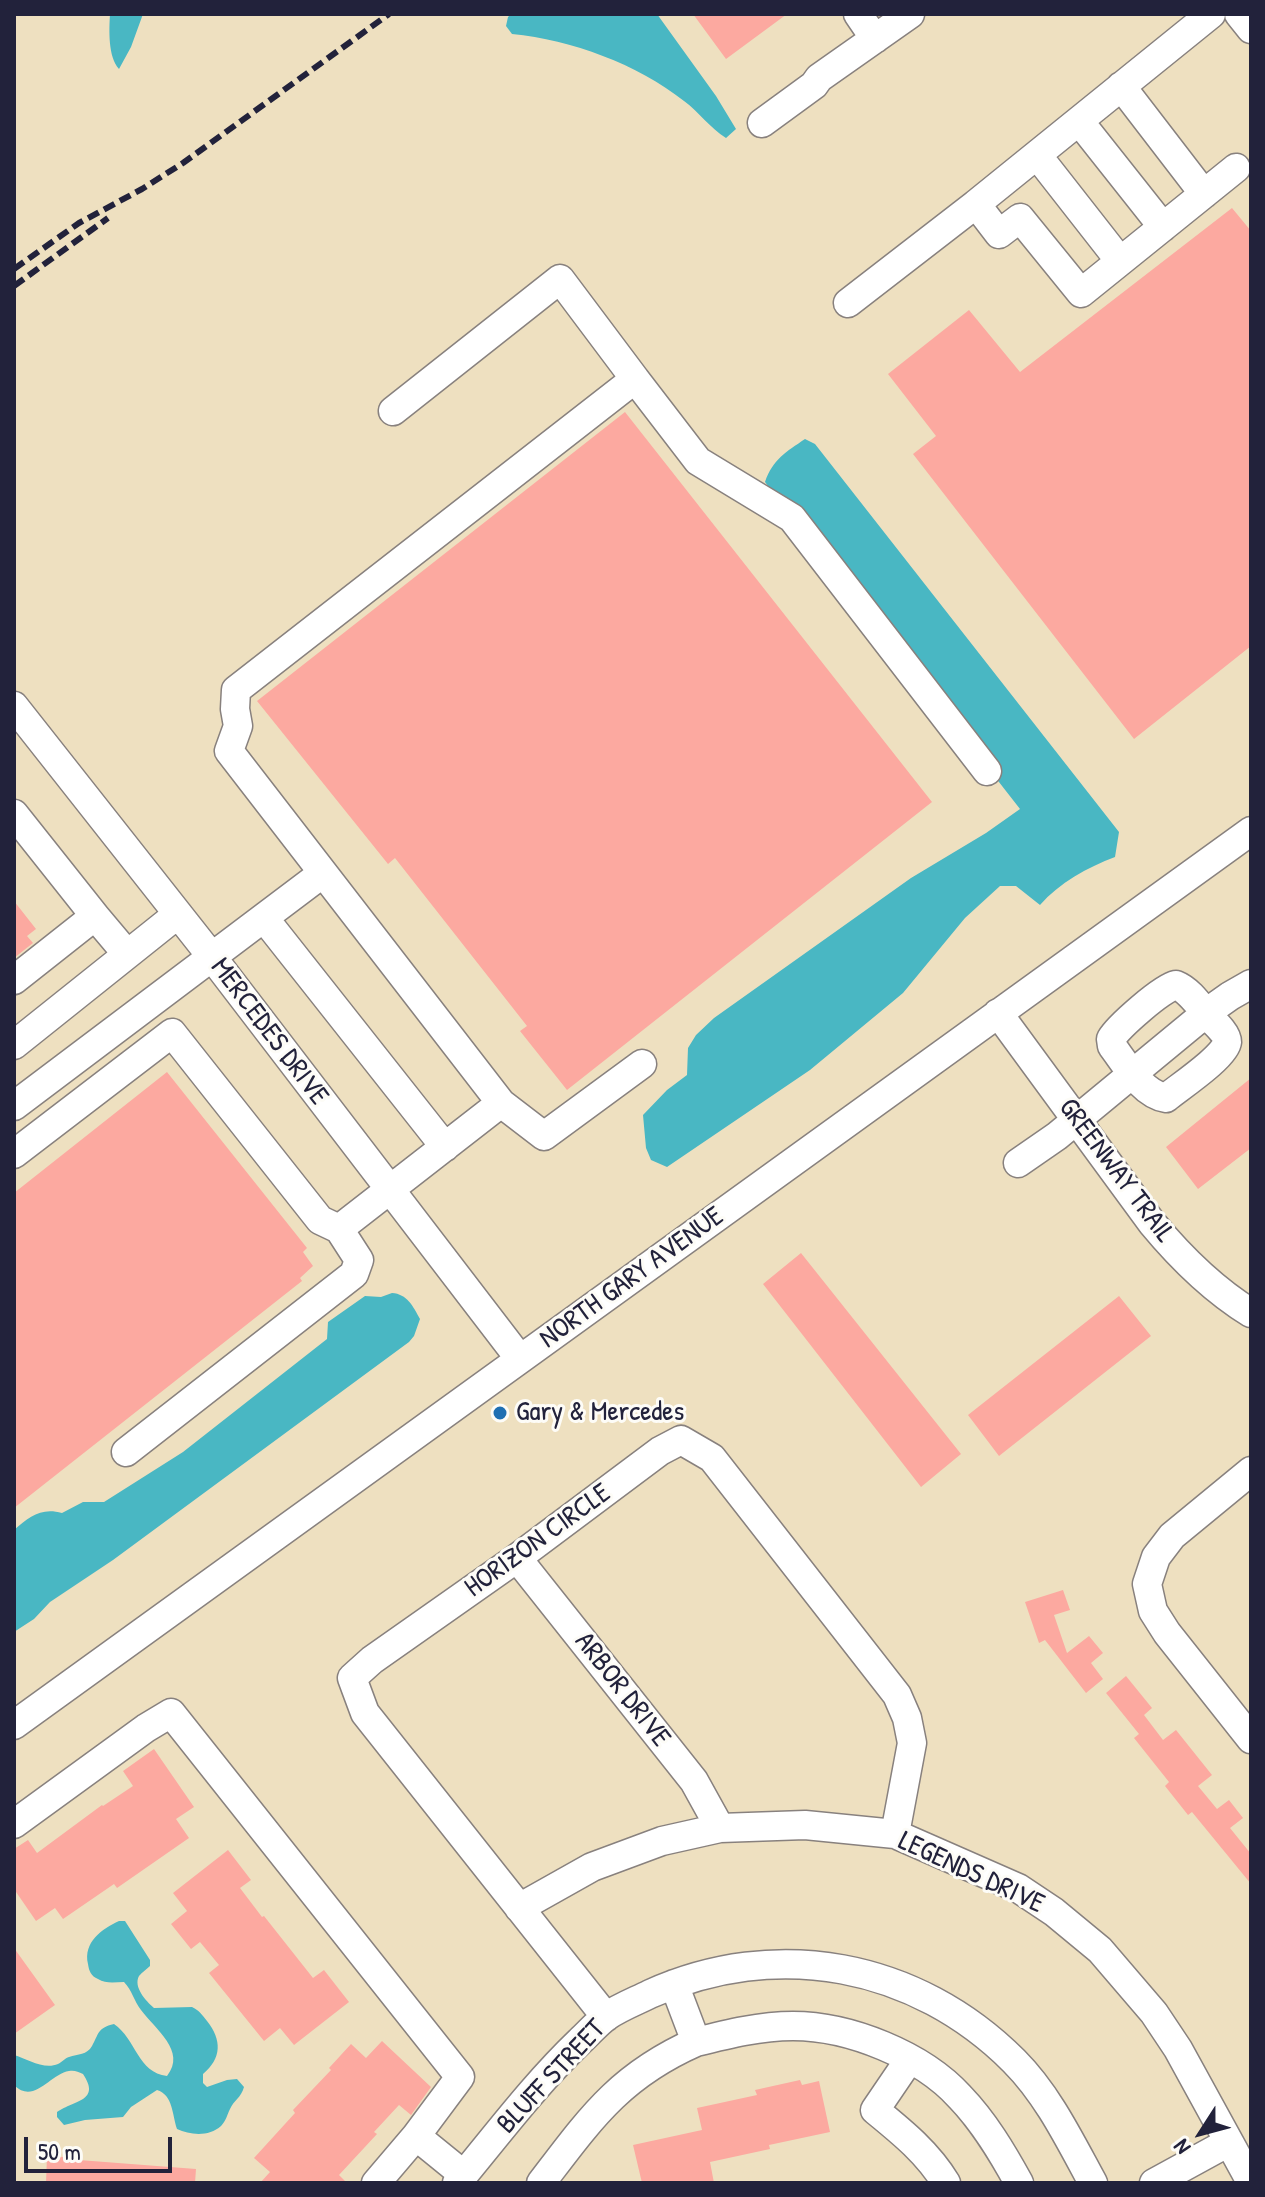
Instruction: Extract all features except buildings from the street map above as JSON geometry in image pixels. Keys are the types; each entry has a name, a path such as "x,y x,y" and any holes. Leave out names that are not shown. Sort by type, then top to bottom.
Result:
{"street":[{"path":"858,14 875,39"},
{"path":"762,123 910,14"},
{"path":"848,303 1211,14"},
{"path":"1239,14 1251,29"},
{"path":"1121,86 1204,194"},
{"path":"1079,121 1163,227"},
{"path":"1037,155 1120,261"},
{"path":"976,204 999,234 1020,218 1081,293 1204,194 1246,170"},
{"path":"393,411 560,279 698,461 792,518 987,771"},
{"path":"635,379 236,690 238,726 229,751 501,1103 544,1136 642,1064"},
{"name":"MERCEDES DRIVE","path":"14,706 212,957 520,1359"},
{"path":"14,814 127,954"},
{"name":"NORTH GARY AVENUE","path":"14,1725 1251,831"},
{"path":"14,1106 323,873"},
{"path":"14,1045 178,914"},
{"path":"14,980 95,916"},
{"path":"264,918 445,1147"},
{"path":"1018,1163 1077,1119 1206,1013 1251,984"},
{"path":"1171,986 1181,987 1227,1041 1217,1057 1166,1098 1158,1096 1133,1073 1112,1046 1111,1039 1121,1026 1171,986"},
{"name":"GREENWAY TRAIL","path":"998,1013 1176,1252 1225,1295 1251,1313"},
{"path":"14,1154 172,1033 320,1220 339,1229 359,1260 354,1274 126,1452"},
{"path":"339,1229 501,1103"},
{"name":"HORIZON CIRCLE","path":"606,2017 365,1713 352,1678 372,1660 517,1558 660,1451 681,1440 712,1458 897,1695 907,1718 912,1743 895,1834"},
{"path":"1251,1471 1172,1536 1139,1579 1147,1584 1153,1611 1167,1633 1251,1739"},
{"name":"ARBOR DRIVE","path":"517,1558 694,1781 720,1828"},
{"path":"14,1824 171,1713 460,2077 376,2183"},
{"name":"LEGENDS DRIVE","path":"519,1908 592,1867 617,1857 662,1841 720,1828 805,1825 895,1834 1018,1888 1054,1912 1100,1950 1154,2013 1178,2049 1251,2182"},
{"name":"BLUFF STREET","path":"460,2179 554,2065 606,2017 674,1984 741,1967 778,1964 845,1969 928,1997 974,2025 1015,2062 1037,2089 1093,2183"},
{"path":"674,1984 696,2042"},
{"path":"541,2183 606,2101 650,2066 696,2042 769,2027 821,2028 884,2046 938,2078 958,2094 989,2132 1019,2183"},
{"path":"909,2060 875,2110 923,2153 946,2183"},
{"path":"416,2136 460,2179"},
{"path":"1154,2183 1229,2142"}],"water":[{"path":"110,14 143,14 119,69 111,51"},
{"path":"511,14 657,14 736,129 726,138 684,101 625,65 580,48 512,34 506,26"},
{"path":"805,439 815,444 1119,832 1115,857 1074,876 1040,905 1016,886 1000,886 965,918 903,993 810,1070 667,1167 651,1160 646,1148 643,1115 687,1075 688,1048 696,1035 714,1018 911,878 1020,809 765,482 776,462"},
{"path":"392,1293 406,1298 420,1319 409,1342 113,1560 50,1602 34,1619 14,1632 14,1530 42,1512 62,1513 83,1502 104,1502 183,1452 327,1339 328,1322 365,1296 381,1297"},
{"path":"119,1921 125,1921 150,1960 150,1966 138,1980 139,1989 147,2002 154,2008 192,2007 212,2028 218,2049 214,2062 203,2074 203,2083 207,2087 237,2079 244,2087 223,2124 216,2130 193,2134 177,2129 169,2101 157,2090 131,2107 123,2117 64,2125 57,2112 84,2099 89,2090 83,2074 75,2071 62,2073 28,2092 14,2085 14,2055 53,2066 88,2051 101,2030 114,2024 150,2069 167,2076 172,2067 171,2049 139,2007 127,1985 124,1982 101,1981 89,1969 87,1956 91,1943 100,1932"}],"railway":[{"path":"14,269 79,223 183,163 389,14"},
{"path":"14,286 108,218"}],"place":[{"name":"Gary & Mercedes","path":"500,1413"}]}
